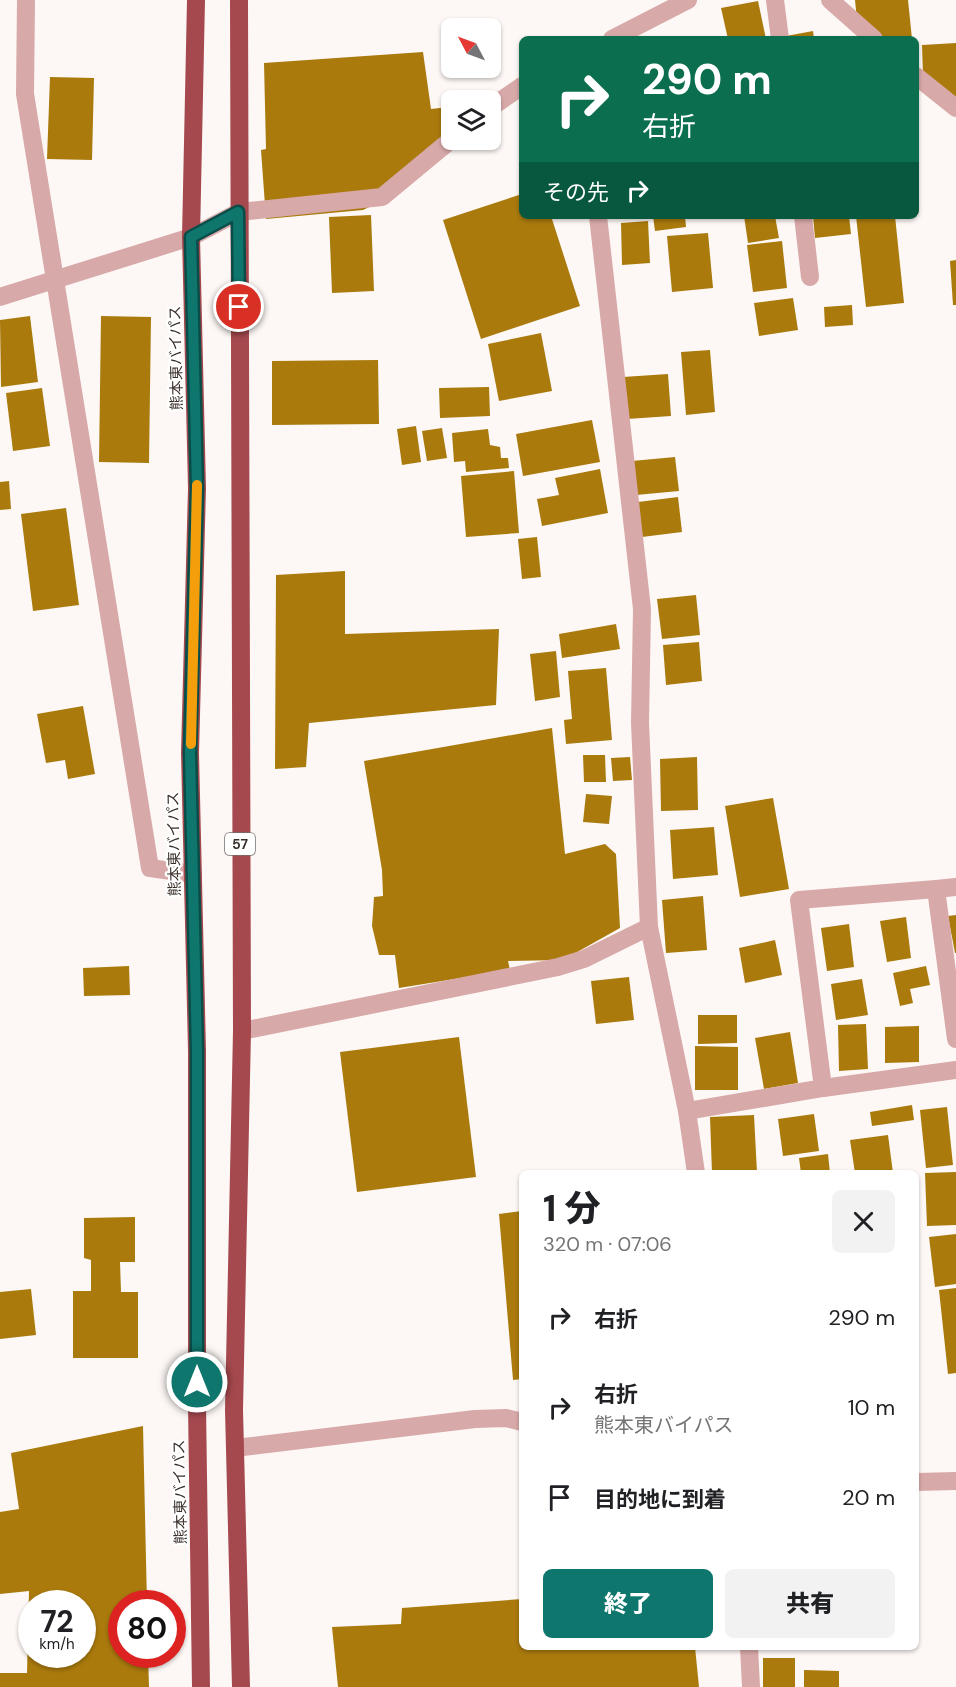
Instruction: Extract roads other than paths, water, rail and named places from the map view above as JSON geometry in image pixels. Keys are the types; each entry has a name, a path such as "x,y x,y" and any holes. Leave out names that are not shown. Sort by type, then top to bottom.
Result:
{"highway":[{"name":"熊本東バイパス","path":"196,0 191,237 197,488 190,753 197,1051 197,1405 201,1687"},
{"name":"57","path":"239,0 242,1031 235,1448 241,1687"}],"street":[{"path":"26,0 23,78 150,868 193,874"},
{"path":"618,36 688,0"},
{"path":"775,0 780,36"},
{"path":"830,0 871,36"},
{"path":"919,78 956,108"},
{"path":"501,100 519,88"},
{"path":"0,297 191,237 238,212 381,197 441,149"},
{"path":"598,219 642,609 640,723 649,927 687,1111 696,1170"},
{"path":"803,219 810,277"},
{"path":"823,1088 799,900 956,887"},
{"path":"936,889 956,1039"},
{"path":"242,1031 558,968 584,959 649,927"},
{"path":"687,1111 823,1088 956,1070"},
{"path":"235,1448 475,1419 507,1418 519,1421"},
{"path":"919,1482 956,1480"},
{"path":"749,1650 751,1687"}]}
